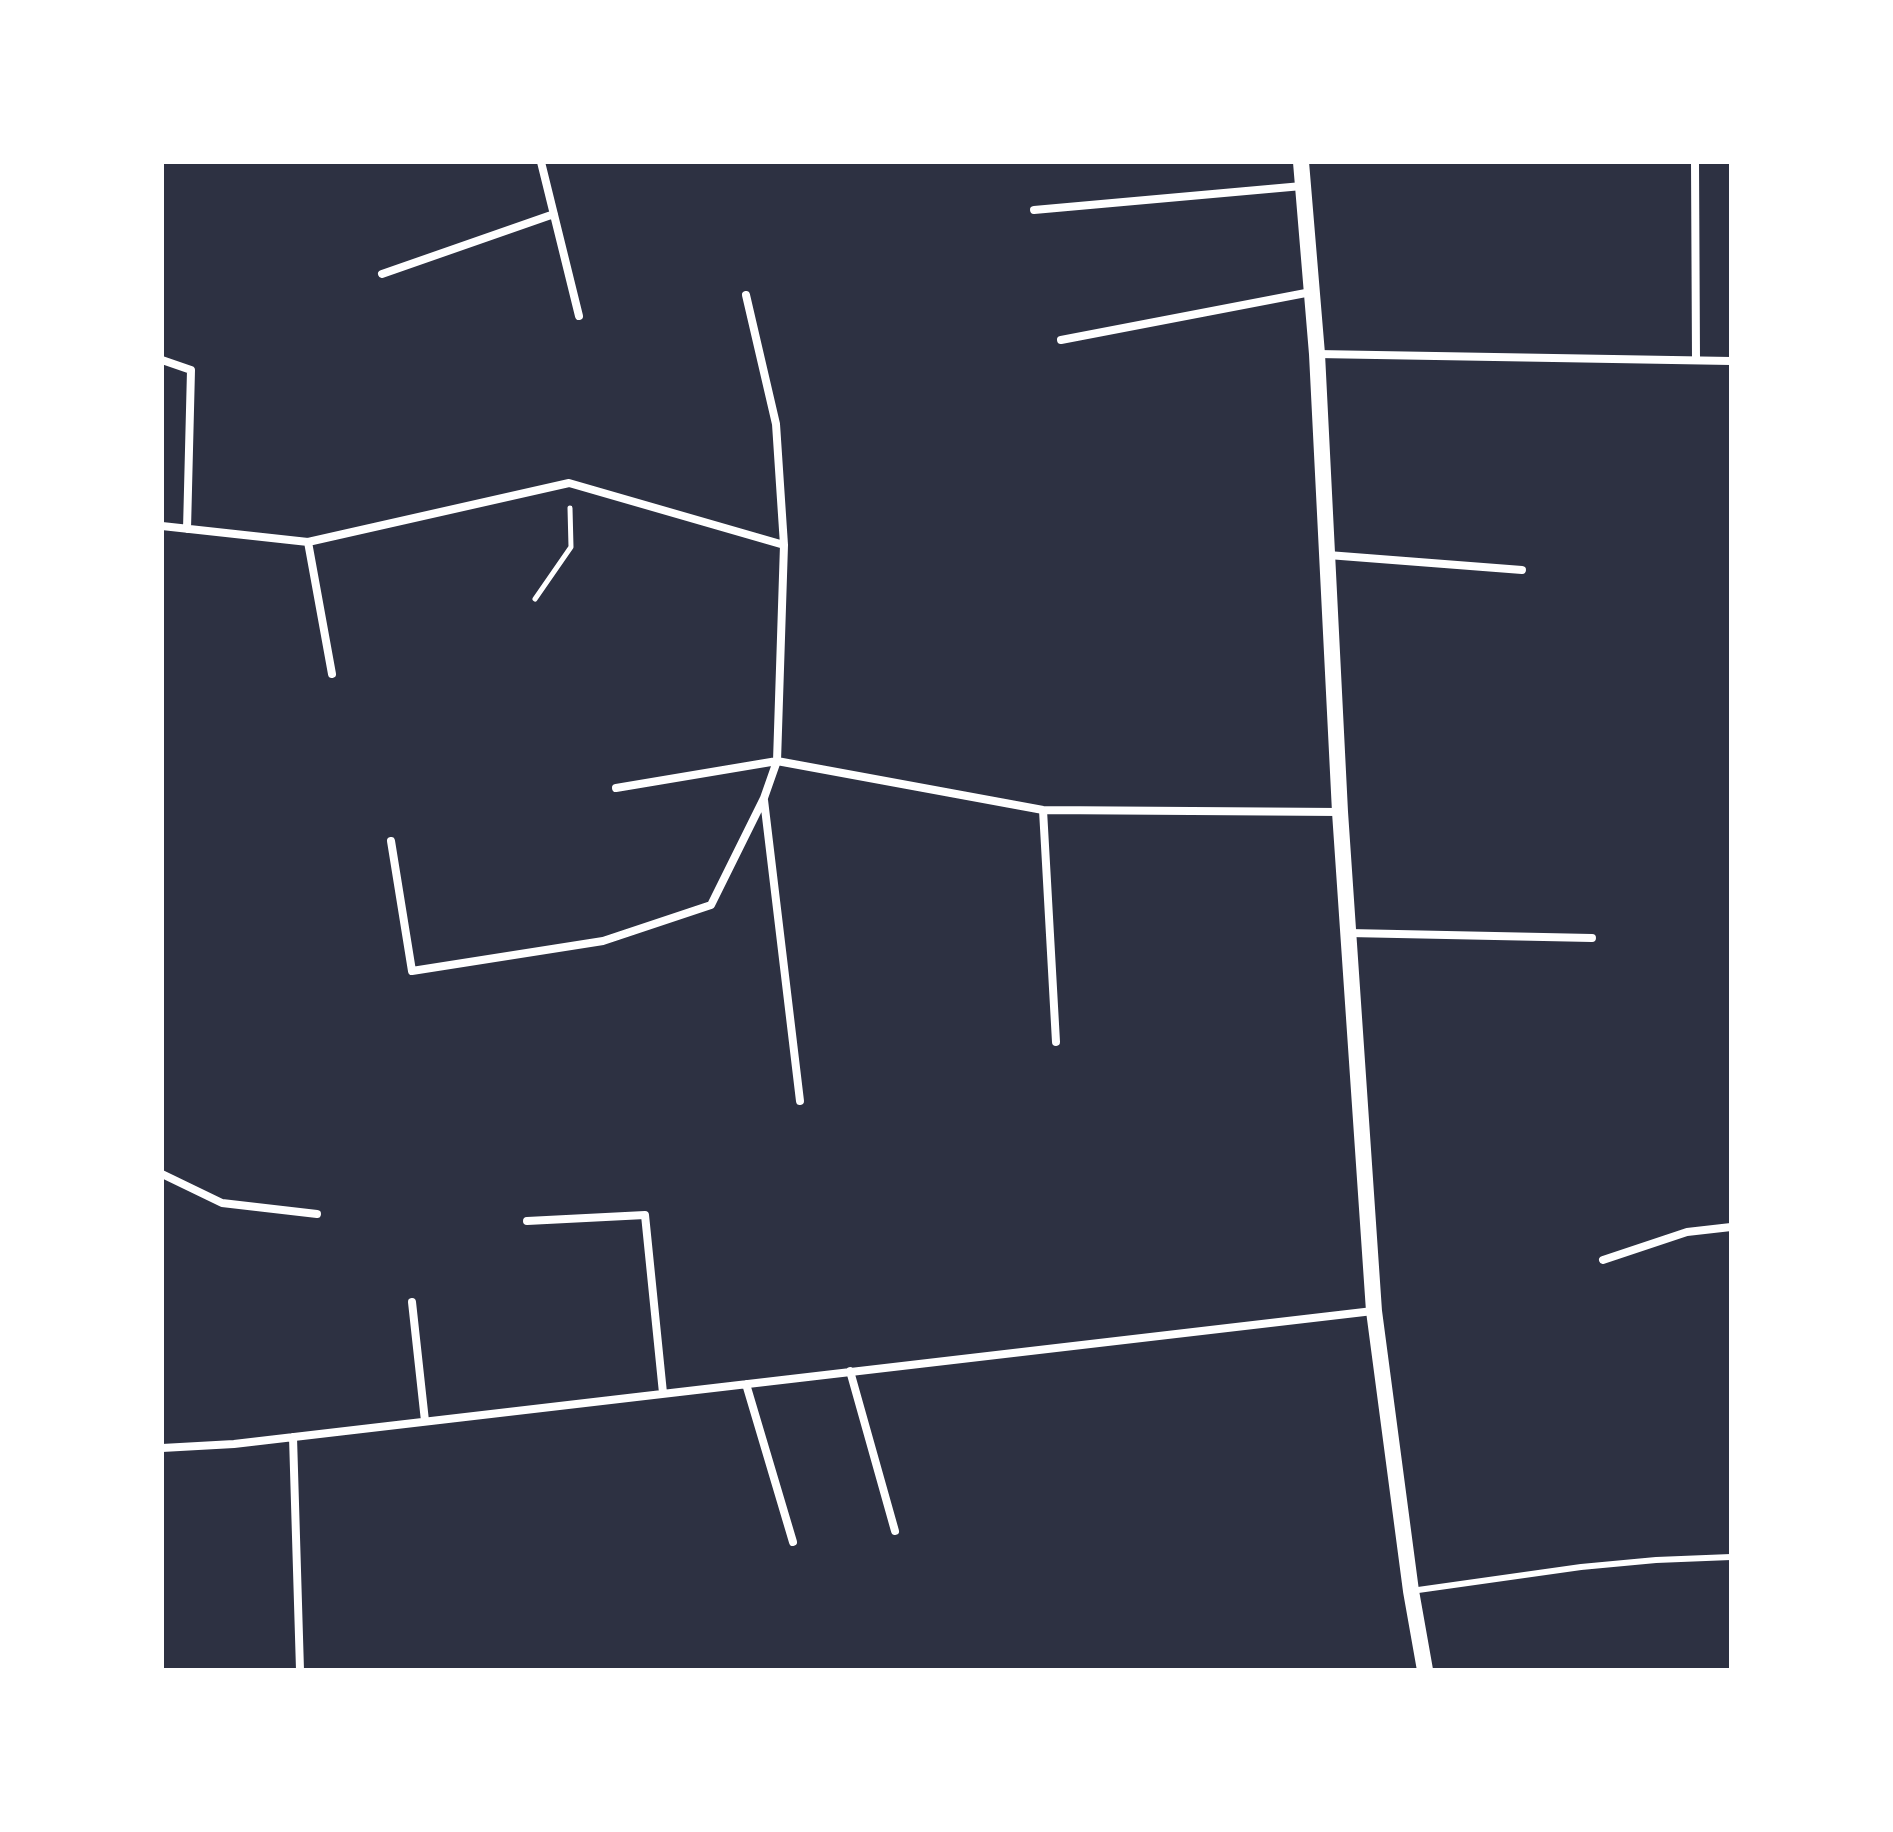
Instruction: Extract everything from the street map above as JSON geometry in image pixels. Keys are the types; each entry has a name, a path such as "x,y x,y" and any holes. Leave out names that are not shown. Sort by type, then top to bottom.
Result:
{"main road":[{"path":"1301,162 1317,354 1340,812 1374,1311 1411,1591 1425,1670"}],"street":[{"path":"541,162 579,316"},
{"path":"1695,162 1696,360"},
{"path":"1034,210 1302,186"},
{"path":"382,274 554,214"},
{"path":"1061,340 1311,292"},
{"path":"391,841 412,971 603,941 711,905 764,798 777,761 784,545 776,424 746,295"},
{"path":"1317,354 1731,361"},
{"path":"162,360 191,370 187,529"},
{"path":"162,526 308,542 569,483 784,545"},
{"path":"308,542 332,674"},
{"path":"1327,555 1522,570"},
{"path":"616,788 777,761 1043,810 1340,812"},
{"path":"764,798 800,1101"},
{"path":"1043,810 1056,1042"},
{"path":"1348,933 1592,938"},
{"path":"162,1174 222,1203 317,1214"},
{"path":"527,1221 645,1215 663,1393"},
{"path":"1603,1260 1687,1232 1731,1227"},
{"path":"412,1302 425,1421"},
{"path":"162,1448 293,1437 1374,1311"},
{"path":"850,1371 895,1531"},
{"path":"746,1384 793,1542"},
{"path":"293,1437 300,1670"}],"lane":[{"path":"1411,1591 1581,1567 1731,1557"}],"path":[{"path":"535,599 571,547 569,483"}]}
